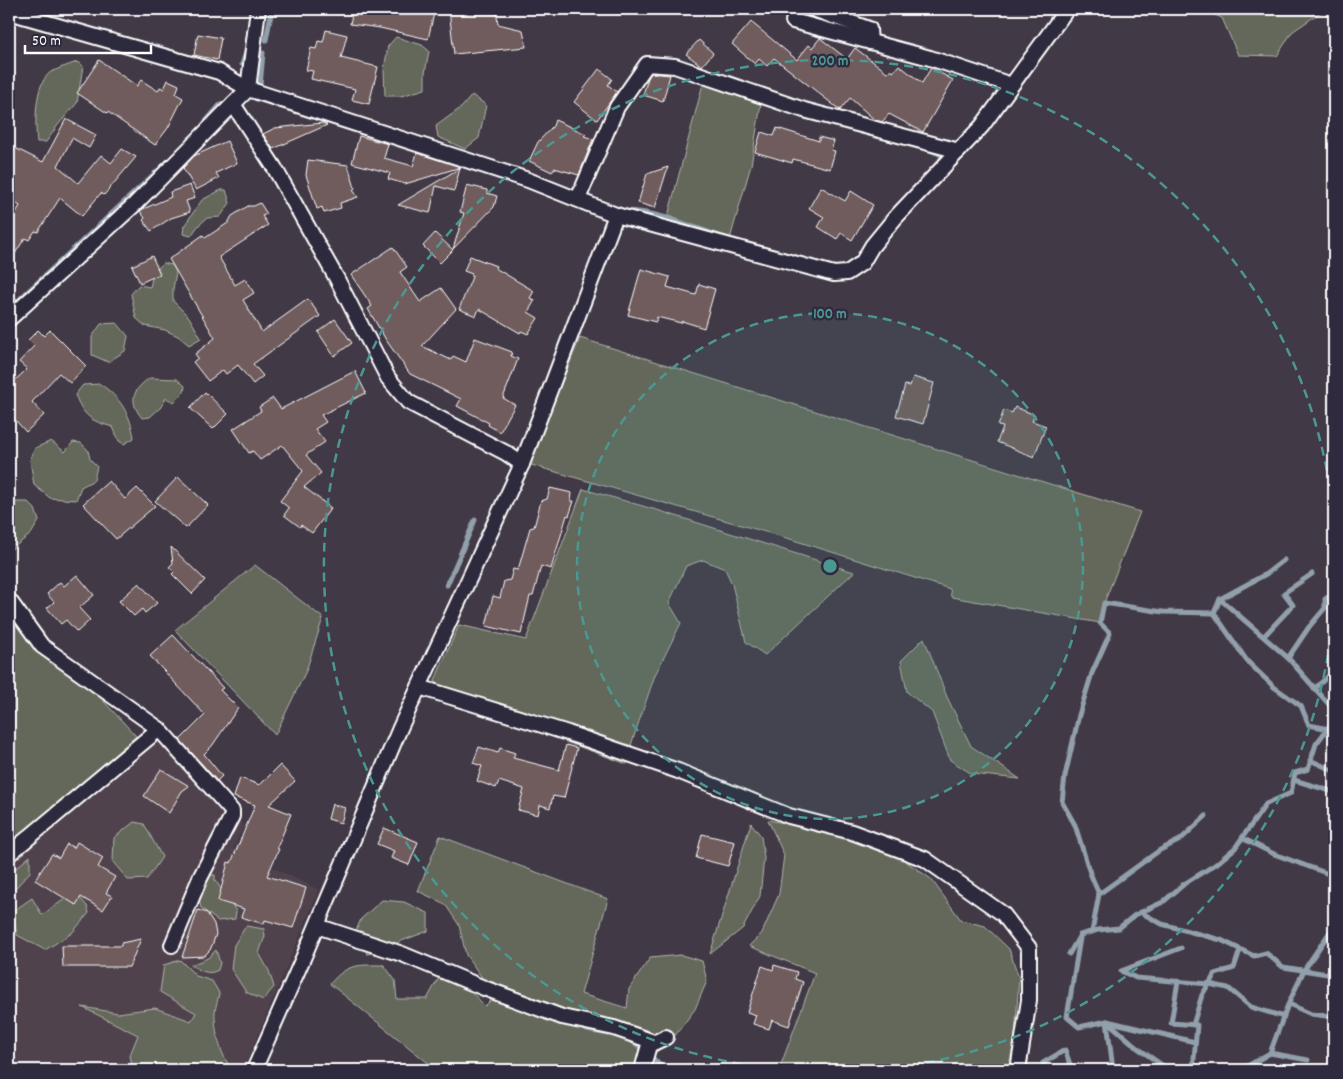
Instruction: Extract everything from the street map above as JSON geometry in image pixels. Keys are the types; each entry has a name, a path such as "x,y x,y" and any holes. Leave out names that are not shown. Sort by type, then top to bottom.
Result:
{"street":[{"path":"9,319 135,204 248,89 258,9"},
{"path":"813,9 870,29 870,42"},
{"path":"9,12 219,72 248,89 528,180 616,215 834,274 847,273 862,263 872,246 895,218 982,126 1067,9"},
{"path":"793,21 930,58 1011,85"},
{"path":"578,199 618,107 647,64 675,66 804,110 959,151"},
{"path":"233,104 274,167 337,279 388,378 400,395 408,402 506,453 522,464"},
{"path":"254,1070 317,926 396,736 522,464 616,215"},
{"path":"9,600 42,646 159,729 203,777 232,813 200,878 172,945"},
{"path":"419,687 568,733 678,771 789,816 852,832 925,859 1003,914 1029,948 1029,1000 1018,1070"},
{"path":"9,854 159,729"},
{"path":"317,926 402,954 484,988 562,1017 660,1039 649,1045 642,1070"}],"shaded area":[{"path":"160,738 244,826 233,848 319,890 243,1070 9,1070 9,862 48,832 153,739"}],"green space":[{"path":"1201,9 1321,9 1321,12 1292,32 1277,56 1238,55 1222,18"},
{"path":"396,37 422,45 429,51 425,73 425,89 401,96 385,96 384,70 388,46"},
{"path":"77,62 83,66 77,103 46,142 37,142 37,104 41,85 45,77 51,72"},
{"path":"704,80 760,99 761,104 751,165 730,239 668,216"},
{"path":"472,95 486,105 479,138 465,149 438,137 436,126 462,107"},
{"path":"221,190 226,190 230,203 220,217 207,218 191,236 183,234 184,226 202,200"},
{"path":"163,263 172,265 176,272 173,301 189,317 201,338 189,345 178,336 165,330 145,326 136,318 131,294 139,285 150,287 153,274"},
{"path":"117,323 128,336 125,351 108,362 92,355 92,337 101,324"},
{"path":"580,338 1140,512 1104,603 1100,623 951,597 950,589 790,539 528,464"},
{"path":"150,378 177,379 185,386 184,392 174,402 166,398 161,407 150,417 142,418 135,406 134,396 140,386"},
{"path":"100,384 119,401 127,414 134,438 124,444 119,441 113,427 93,420 85,413 75,395 83,385"},
{"path":"51,441 65,452 73,442 81,443 88,450 90,459 97,466 94,480 81,487 76,500 50,498 34,485 30,460 35,448"},
{"path":"583,489 660,511 854,572 765,655 746,642 732,584 725,569 703,560 686,566 669,603 681,623 655,675 632,742 627,764 489,714 437,692 435,680 459,625 526,640"},
{"path":"9,502 28,502 35,509 39,521 31,534 9,551"},
{"path":"255,565 323,618 306,671 275,735 175,630"},
{"path":"9,613 33,647 97,694 136,736 9,847"},
{"path":"924,638 947,697 971,746 1020,779 972,774 950,760 932,712 907,692 901,661"},
{"path":"768,820 812,828 894,853 931,879 961,920 985,926 1009,949 1019,978 1015,1037 1008,1070 779,1070 815,973 749,946 762,933 779,894 784,855"},
{"path":"134,822 144,824 162,857 147,879 128,880 113,862 114,838"},
{"path":"751,823 761,836 764,858 760,896 743,928 710,954"},
{"path":"440,836 608,899 581,994 627,1008 629,989 650,958 681,955 702,961 707,981 695,1009 671,1041 643,1062 628,1070 437,1070 330,984 342,972 348,969 360,965 384,965 395,980 397,999 427,999 441,974 463,983 485,1006 495,996 466,955 459,925 445,904 418,891"},
{"path":"30,856 30,872 9,895 9,874"},
{"path":"209,875 215,875 215,880 236,911 235,919 218,921 201,908 199,900"},
{"path":"75,892 87,906 89,913 72,933 45,950 17,935 12,912 32,898 42,915"},
{"path":"382,900 404,902 428,913 428,931 399,942 385,951 367,954 356,931 361,919"},
{"path":"246,926 264,929 265,936 259,953 269,971 274,987 263,1000 246,992 231,969 234,945"},
{"path":"216,950 220,963 218,970 207,972 191,965 208,958"},
{"path":"180,960 196,976 212,981 219,993 215,1014 216,1031 222,1053 233,1070 199,1070 193,1063 188,1070 159,1070 156,1066 145,1070 133,1070 130,1055 138,1035 82,1007 118,1013 155,1008 191,1021 196,1013 160,992 164,965"}],"building":[{"path":"353,9 435,9 428,39 380,28 350,24"},
{"path":"449,9 496,9 498,24 523,30 526,47 454,54"},
{"path":"751,22 797,60 809,45 812,48 820,38 847,59 855,48 888,73 891,70 893,72 899,65 922,83 931,68 953,80 923,132 889,114 882,122 875,120 850,98 840,110 774,58 767,66 759,59 755,64 732,44"},
{"path":"326,30 347,35 341,58 378,67 369,104 352,100 355,89 311,79 313,71 306,70 311,48 316,49 318,41 323,42"},
{"path":"198,34 221,38 217,60 194,55"},
{"path":"699,40 713,53 702,66 686,54"},
{"path":"99,60 137,86 141,80 158,91 160,87 164,89 168,80 179,85 176,94 183,98 168,128 155,145 77,93"},
{"path":"599,69 612,79 608,85 617,92 597,120 574,102"},
{"path":"651,73 670,75 663,101 643,95"},
{"path":"66,119 96,135 89,148 72,138 58,166 78,183 101,155 111,163 122,149 136,157 104,195 101,193 82,216 60,198 38,232 35,231 29,240 25,238 9,263 9,224 20,206 9,198 9,145 43,162"},
{"path":"555,120 593,139 579,175 554,168 552,172 529,161 538,142 553,126"},
{"path":"323,123 327,125 273,149 263,134 275,128"},
{"path":"777,128 819,141 819,137 834,141 831,150 835,151 830,169 793,159 792,163 755,152 761,132 774,136"},
{"path":"359,136 388,144 384,158 413,166 417,153 461,167 405,184 388,179 390,173 352,163"},
{"path":"227,141 237,163 216,173 219,178 196,190 183,168 194,156"},
{"path":"308,160 348,165 355,188 353,190 358,197 340,203 341,208 324,213 322,207 317,209 306,175"},
{"path":"668,167 655,208 638,203 647,174"},
{"path":"460,168 454,191 436,186 430,213 398,205"},
{"path":"190,185 195,198 186,201 190,212 171,218 151,231 143,220 145,218 140,211 171,197 170,192"},
{"path":"467,185 487,190 487,193 497,196 494,207 453,249 464,213 460,212"},
{"path":"821,187 845,201 851,191 873,205 852,240 841,233 837,239 818,227 824,217 809,208"},
{"path":"260,203 267,214 262,216 268,225 219,257 235,285 245,279 254,293 243,300 262,332 308,299 320,316 253,364 263,376 253,384 238,365 226,374 223,370 208,381 193,362 198,358 195,354 215,338 169,259 203,235 205,238 228,223 232,216 248,206"},
{"path":"435,233 453,250 440,263 423,246"},
{"path":"393,247 407,267 400,272 420,302 441,288 456,309 422,346 451,360 453,356 466,362 475,338 512,352 511,356 518,359 503,398 515,405 500,432 488,425 489,423 457,406 461,399 410,374 386,340 368,309 372,306 351,275"},
{"path":"152,256 160,274 140,283 132,266"},
{"path":"470,256 496,266 495,268 534,291 530,298 535,300 528,312 538,318 528,334 521,331 520,333 479,309 476,316 459,309 472,277 472,274 464,271"},
{"path":"641,269 670,277 667,287 696,295 699,284 715,289 704,328 682,321 681,323 657,317 656,322 628,315"},
{"path":"335,319 352,343 334,356 318,332"},
{"path":"38,330 44,336 50,330 86,366 70,383 59,373 32,402 44,415 26,432 9,413 9,386 27,369 19,362 34,346 28,340"},
{"path":"355,371 366,393 321,415 326,422 315,429 325,442 306,455 321,473 304,487 331,508 312,533 284,515 289,508 280,501 303,471 282,445 260,460 253,451 249,453 233,429 261,411 259,407 273,398 281,409"},
{"path":"913,377 934,383 923,424 896,416 905,385 910,386"},
{"path":"205,392 228,414 213,429 190,408"},
{"path":"1015,407 1035,415 1032,421 1046,426 1034,457 997,442 1003,427 998,426 1004,410 1012,413"},
{"path":"178,477 208,505 186,528 155,501"},
{"path":"109,481 125,499 137,488 155,506 116,539 83,504"},
{"path":"550,488 572,493 571,501 574,501 569,516 567,515 551,569 541,566 533,596 530,596 521,634 486,626 493,596 500,598 504,581 510,580 513,569 518,570 530,528 534,527 541,501 547,499"},
{"path":"171,547 205,580 192,594 172,574 174,572 169,567 173,563"},
{"path":"77,575 94,595 79,608 90,620 77,632 66,620 61,624 47,608 54,602 47,594 60,582 64,586"},
{"path":"139,583 157,603 145,613 142,609 134,616 119,601"},
{"path":"173,635 223,688 220,690 238,708 212,746 204,754 222,776 217,781 180,740 205,715 150,656"},
{"path":"566,745 577,748 564,798 553,796 550,808 540,805 538,815 518,810 524,789 499,781 496,788 477,781 482,766 473,763 479,747 498,753 500,748 515,753 513,758 559,770"},
{"path":"280,765 295,781 269,805 291,814 267,876 306,888 293,928 265,920 264,924 241,917 244,909 218,901 228,862 231,863 255,805 234,797 240,778 260,785"},
{"path":"161,769 189,786 182,791 169,813 144,796"},
{"path":"332,804 345,808 341,823 328,819"},
{"path":"384,828 418,842 409,865 391,858 394,851 377,844"},
{"path":"702,834 735,842 728,866 696,858"},
{"path":"77,842 103,858 98,867 115,877 106,893 112,896 103,910 81,897 76,905 35,880 52,854 59,858 67,844 74,848"},
{"path":"198,910 207,913 214,924 216,934 213,943 210,950 204,956 182,957"},
{"path":"141,939 129,967 63,967 62,946 121,946 121,943"},
{"path":"774,965 797,972 795,979 803,982 789,1026 772,1020 769,1029 753,1024 756,1015 747,1012 762,966 773,970"}],"waterway":[{"path":"266,40 272,9"},
{"path":"242,64 247,50"},
{"path":"260,86 263,53"},
{"path":"203,125 221,104"},
{"path":"930,150 942,155 939,166"},
{"path":"9,309 164,165"},
{"path":"622,211 635,211 661,216 725,238"},
{"path":"447,585 475,520"},
{"path":"1284,560 1266,574 1220,599 1288,658 1334,710"},
{"path":"1264,636 1293,605 1284,593 1312,574"},
{"path":"1288,658 1309,627 1325,608 1325,599 1334,594"},
{"path":"1220,599 1214,613 1247,661 1274,687 1301,706 1309,725 1334,730"},
{"path":"1092,932 1099,894 1090,873 1075,825 1062,802 1065,776 1079,715 1092,673 1110,633 1100,623 1104,603 1163,612 1214,613"},
{"path":"1314,689 1334,671"},
{"path":"1069,954 1080,935 1098,930 1119,928 1135,915 1163,902 1184,884 1216,864 1235,848 1266,804 1291,793 1295,773 1308,769 1316,744 1334,720"},
{"path":"1310,760 1334,771"},
{"path":"1294,780 1334,792"},
{"path":"1099,894 1160,850 1180,840 1206,816"},
{"path":"1242,838 1274,854 1334,876"},
{"path":"1140,912 1162,924 1221,940 1254,956 1266,953 1283,967 1334,975"},
{"path":"1270,1053 1287,1007 1304,970 1334,926"},
{"path":"1080,938 1067,1017 1079,1027 1107,1021 1139,1049 1169,1070"},
{"path":"1181,948 1121,971 1136,978 1209,984 1228,988 1251,1007 1284,1017"},
{"path":"1193,1025 1202,995 1215,974 1234,968 1240,950"},
{"path":"1178,981 1171,1023 1197,1025 1193,1070"},
{"path":"1289,1004 1311,1014 1334,1017"},
{"path":"1113,1070 1107,1021 1195,1042"},
{"path":"587,1030 614,1035"},
{"path":"631,1040 647,1052 664,1070"},
{"path":"1043,1063 1065,1050 1072,1070"},
{"path":"1235,1070 1246,1067 1270,1053 1308,1060"}]}
